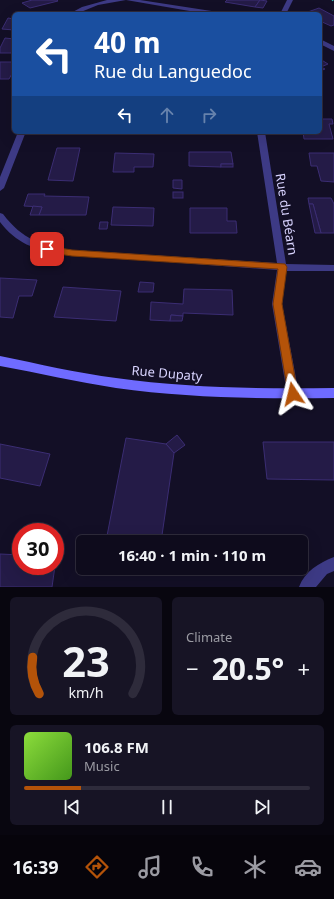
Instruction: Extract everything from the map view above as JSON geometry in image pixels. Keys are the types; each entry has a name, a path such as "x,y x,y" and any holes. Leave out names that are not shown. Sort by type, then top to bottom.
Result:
{"street":[{"path":"75,12 84,7 97,3 124,0"},
{"path":"129,0 205,12"},
{"path":"284,12 290,0"},
{"path":"322,42 334,48"},
{"path":"0,188 21,134"},
{"name":"Rue du Béarn","path":"261,134 282,267 277,304 293,394"},
{"path":"0,216 10,230 29,243 47,249 72,253 282,267 334,268"},
{"name":"Rue Dupaty","path":"0,361 116,383 200,391 293,394 334,393"},
{"path":"306,587 322,569 334,564"}],"building":[{"path":"32,0 58,1 30,8 22,3"},
{"path":"227,0 260,0 255,7 225,2"},
{"path":"260,0 267,1 263,8 255,7"},
{"path":"319,8 334,16 334,25 331,26 322,22 322,12 308,12"},
{"path":"8,18 12,19 12,30 2,29"},
{"path":"5,38 12,39 12,53 0,53 0,48"},
{"path":"322,60 328,64 322,67"},
{"path":"0,62 12,62 12,74 9,79 0,79"},
{"path":"322,119 332,119 333,124 329,124 333,139 304,139 303,134 322,134"},
{"path":"57,148 80,148 73,181 48,180"},
{"path":"189,152 231,152 233,164 221,164 221,167 189,166"},
{"path":"115,153 154,154 153,167 134,167 134,172 113,172"},
{"path":"309,153 334,153 334,182 321,181 317,166 311,166"},
{"path":"221,164 233,164 233,167 221,167"},
{"path":"173,180 182,180 182,189 173,188"},
{"path":"173,192 183,192 183,198 173,198"},
{"path":"28,194 45,194 44,196 89,197 86,215 39,215 42,207 24,206"},
{"path":"308,198 331,198 334,204 334,233 321,233 313,204 309,204"},
{"path":"309,204 313,204 321,233 315,233"},
{"path":"33,206 42,207 39,215 30,215"},
{"path":"113,207 154,208 153,226 111,225"},
{"path":"190,208 227,208 227,221 236,221 237,233 190,233"},
{"path":"100,222 108,222 107,229 99,229"},
{"path":"0,278 37,280 32,296 19,296 13,318 0,317"},
{"path":"140,282 154,283 153,292 138,292"},
{"path":"63,287 121,291 116,321 54,317"},
{"path":"184,289 232,290 233,315 183,313 183,316 171,315 170,321 150,320 151,302 183,304"},
{"path":"171,315 183,316 182,321 170,321"},
{"path":"177,435 185,445 174,453 166,444"},
{"path":"126,438 166,444 174,453 162,535 107,535"},
{"path":"263,442 334,442 334,480 267,479"},
{"path":"0,444 50,454 40,486 0,478"},
{"path":"0,554 12,555 12,575 54,575 52,587 0,587"}],"route":[{"path":"47,249 72,253 282,267 277,304 293,394"}]}
